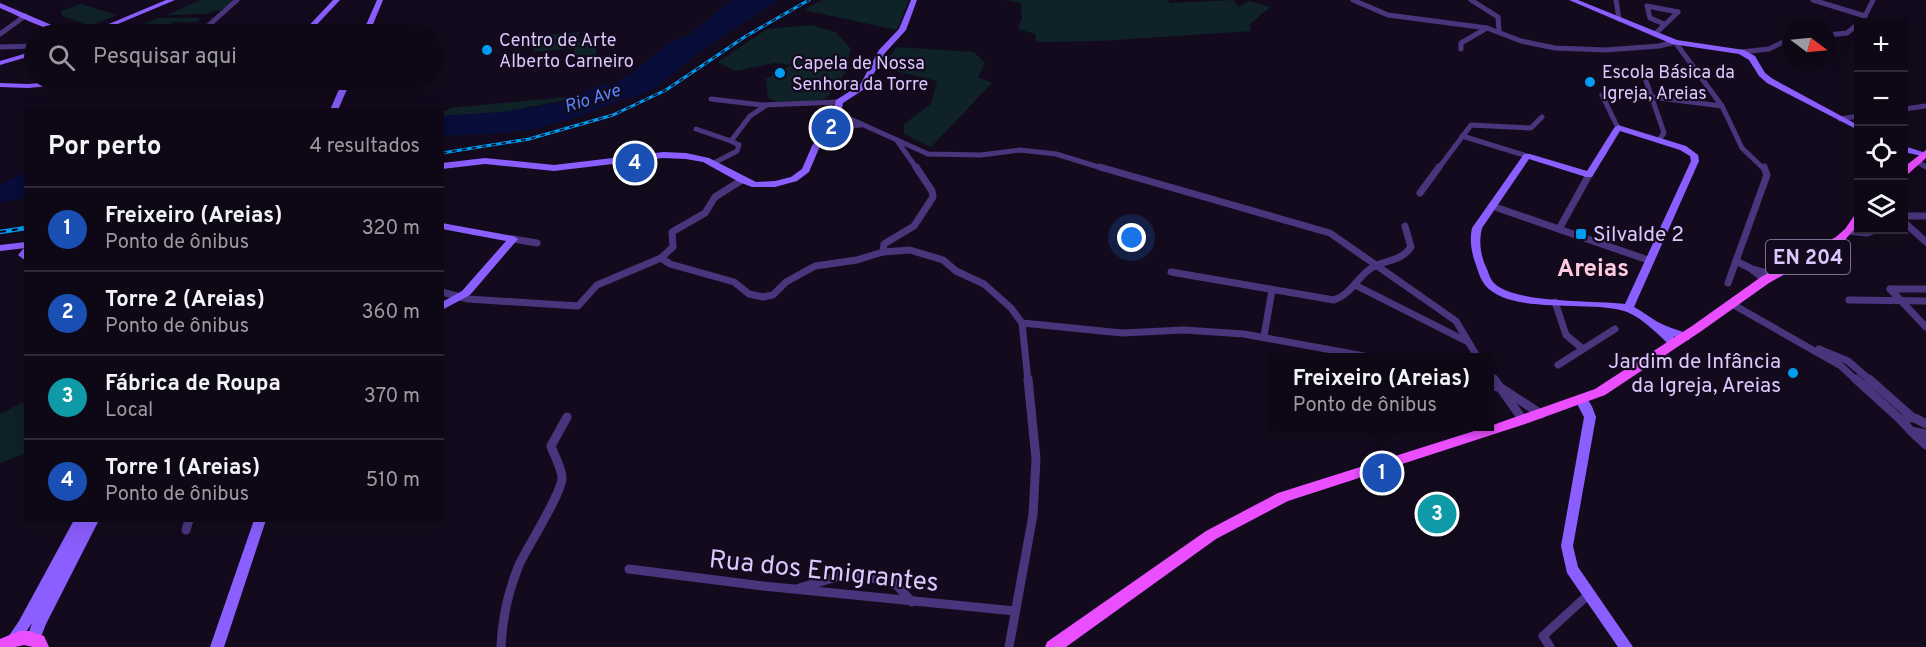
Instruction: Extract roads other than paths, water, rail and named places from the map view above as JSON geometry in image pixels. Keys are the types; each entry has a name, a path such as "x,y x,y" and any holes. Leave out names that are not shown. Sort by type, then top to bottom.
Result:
{"main road":[{"path":"1908,168 1922,156"},
{"name":"EN 204","path":"1494,429 1600,392 1770,278 1830,245 1849,231 1854,224"},
{"name":"EN 204","path":"1053,647 1211,535 1283,497 1489,431"},
{"path":"7,643 37,643"}],"street":[{"path":"113,24 172,0"},
{"path":"210,24 237,0"},
{"path":"314,24 337,0"},
{"path":"370,24 381,0"},
{"path":"444,166 485,160 554,168 663,155 686,156 712,164 755,185 775,184 794,179 806,170 824,132 835,116 839,102 863,86 882,52 902,30 914,0"},
{"path":"1353,0 1388,15 1487,28 1521,41 1573,50 1631,48 1675,42"},
{"path":"1472,0 1498,18 1499,31"},
{"path":"1572,0 1675,42 1741,52 1769,49 1782,42"},
{"path":"1616,0 1619,19"},
{"path":"1813,0 1865,16 1873,0"},
{"path":"0,5 42,24"},
{"path":"1655,34 1678,12 1647,6 1650,18 1664,24"},
{"path":"0,34 25,16"},
{"path":"1836,34 1847,33 1854,27"},
{"path":"1461,49 1461,43 1487,28"},
{"path":"1675,42 1722,106 1742,148 1763,166 1767,175 1728,283"},
{"path":"0,47 24,46"},
{"path":"1741,52 1752,58 1762,74 1770,81 1854,126"},
{"path":"3,62 24,56"},
{"path":"1642,69 1664,133 1659,140"},
{"path":"0,85 24,86"},
{"path":"335,108 342,90"},
{"path":"1602,95 1618,128 1690,151 1695,160 1628,308"},
{"path":"1652,97 1722,106"},
{"path":"711,99 769,105 794,105 826,99 839,102"},
{"path":"731,141 755,111 769,105"},
{"path":"1908,108 1926,106"},
{"path":"835,116 853,125"},
{"path":"835,116 863,125 928,153 960,156 1020,150 1056,154 1215,202 1330,233 1456,321 1475,353"},
{"path":"1420,193 1471,125 1531,128 1542,117"},
{"path":"1840,119 1854,117"},
{"path":"824,132 863,125"},
{"path":"1559,229 1618,128"},
{"path":"696,129 739,145 737,151 712,164"},
{"path":"1462,136 1589,176"},
{"path":"883,252 884,244 914,226 933,197 932,191 898,141"},
{"path":"905,152 913,148"},
{"path":"1527,156 1477,228 1474,239 1477,257 1489,284 1507,294 1555,302 1628,308 1680,340"},
{"path":"1922,156 1926,167"},
{"path":"444,293 460,298 578,306 597,285 661,258 673,247 672,231 705,213 713,198 741,180"},
{"path":"1492,206 1648,260"},
{"path":"1908,216 1926,216"},
{"path":"444,226 537,243"},
{"path":"1171,272 1334,300 1341,298 1357,286 1371,268 1389,264 1408,253 1411,247 1405,226"},
{"path":"1908,226 1926,242"},
{"path":"1849,231 1854,232"},
{"path":"444,306 460,298 513,239"},
{"path":"0,248 13,247 24,252"},
{"path":"661,258 670,264 734,282 749,294 763,297 773,295 786,282 815,266 857,260 883,252 910,250 943,260 956,271 984,284 1011,308 1022,323 1036,459 1031,526 1009,647"},
{"path":"1736,261 1770,278"},
{"path":"1357,286 1469,343"},
{"path":"1926,289 1890,289 1926,327"},
{"path":"1264,336 1272,290"},
{"path":"1849,300 1926,301"},
{"path":"1555,302 1565,336 1583,349"},
{"path":"1732,304 1841,366 1926,445"},
{"path":"1022,323 1122,333 1184,330 1264,336 1354,353"},
{"path":"1558,365 1615,329"},
{"path":"1793,337 1848,361 1912,417 1925,423"},
{"path":"1494,379 1523,420"},
{"path":"1494,386 1501,388 1541,414"},
{"path":"1581,400 1590,417 1567,546 1572,569 1626,647"},
{"path":"501,647 501,630 513,574 559,490 562,477 551,446 567,417"},
{"path":"1902,421 1912,417"},
{"path":"1911,431 1926,434"},
{"path":"7,643 24,625 80,522"},
{"path":"37,643 39,623 92,522"},
{"path":"186,530 188,522"},
{"path":"217,647 259,522"},
{"name":"Rua dos Emigrantes","path":"629,569 912,602 1016,611"},
{"path":"794,589 840,576 892,580 912,602"},
{"path":"1550,647 1543,636 1589,594"}],"water":[{"name":"Rio Ave","path":"731,0 778,0 699,52 655,88 636,97 534,129 444,136 444,116 503,112 564,102 596,86 615,83 633,72 670,42 689,35"},
{"path":"24,173 24,198 0,203 0,185"}],"railway":[{"path":"444,153 529,139 613,115 666,90 746,36 809,0"},
{"path":"0,232 24,228"}],"place":[{"name":"Centro de Arte Alberto Carneiro","path":"487,50"},
{"name":"Capela de Nossa Senhora da Torre","path":"780,73"},
{"name":"Escola Básica da Igreja, Areias","path":"1590,82"},
{"name":"Torre 2 (Areias)","path":"831,128"},
{"name":"Torre 1 (Areias)","path":"635,163"},
{"name":"Silvalde 2","path":"1581,234"},
{"name":"Jardim de Infância da Igreja, Areias","path":"1793,373"},
{"name":"Freixeiro (Areias)","path":"1382,473"},
{"name":"Fábrica de Roupa","path":"1437,514"}],"district":[{"name":"Areias","path":"1593,268"}]}
